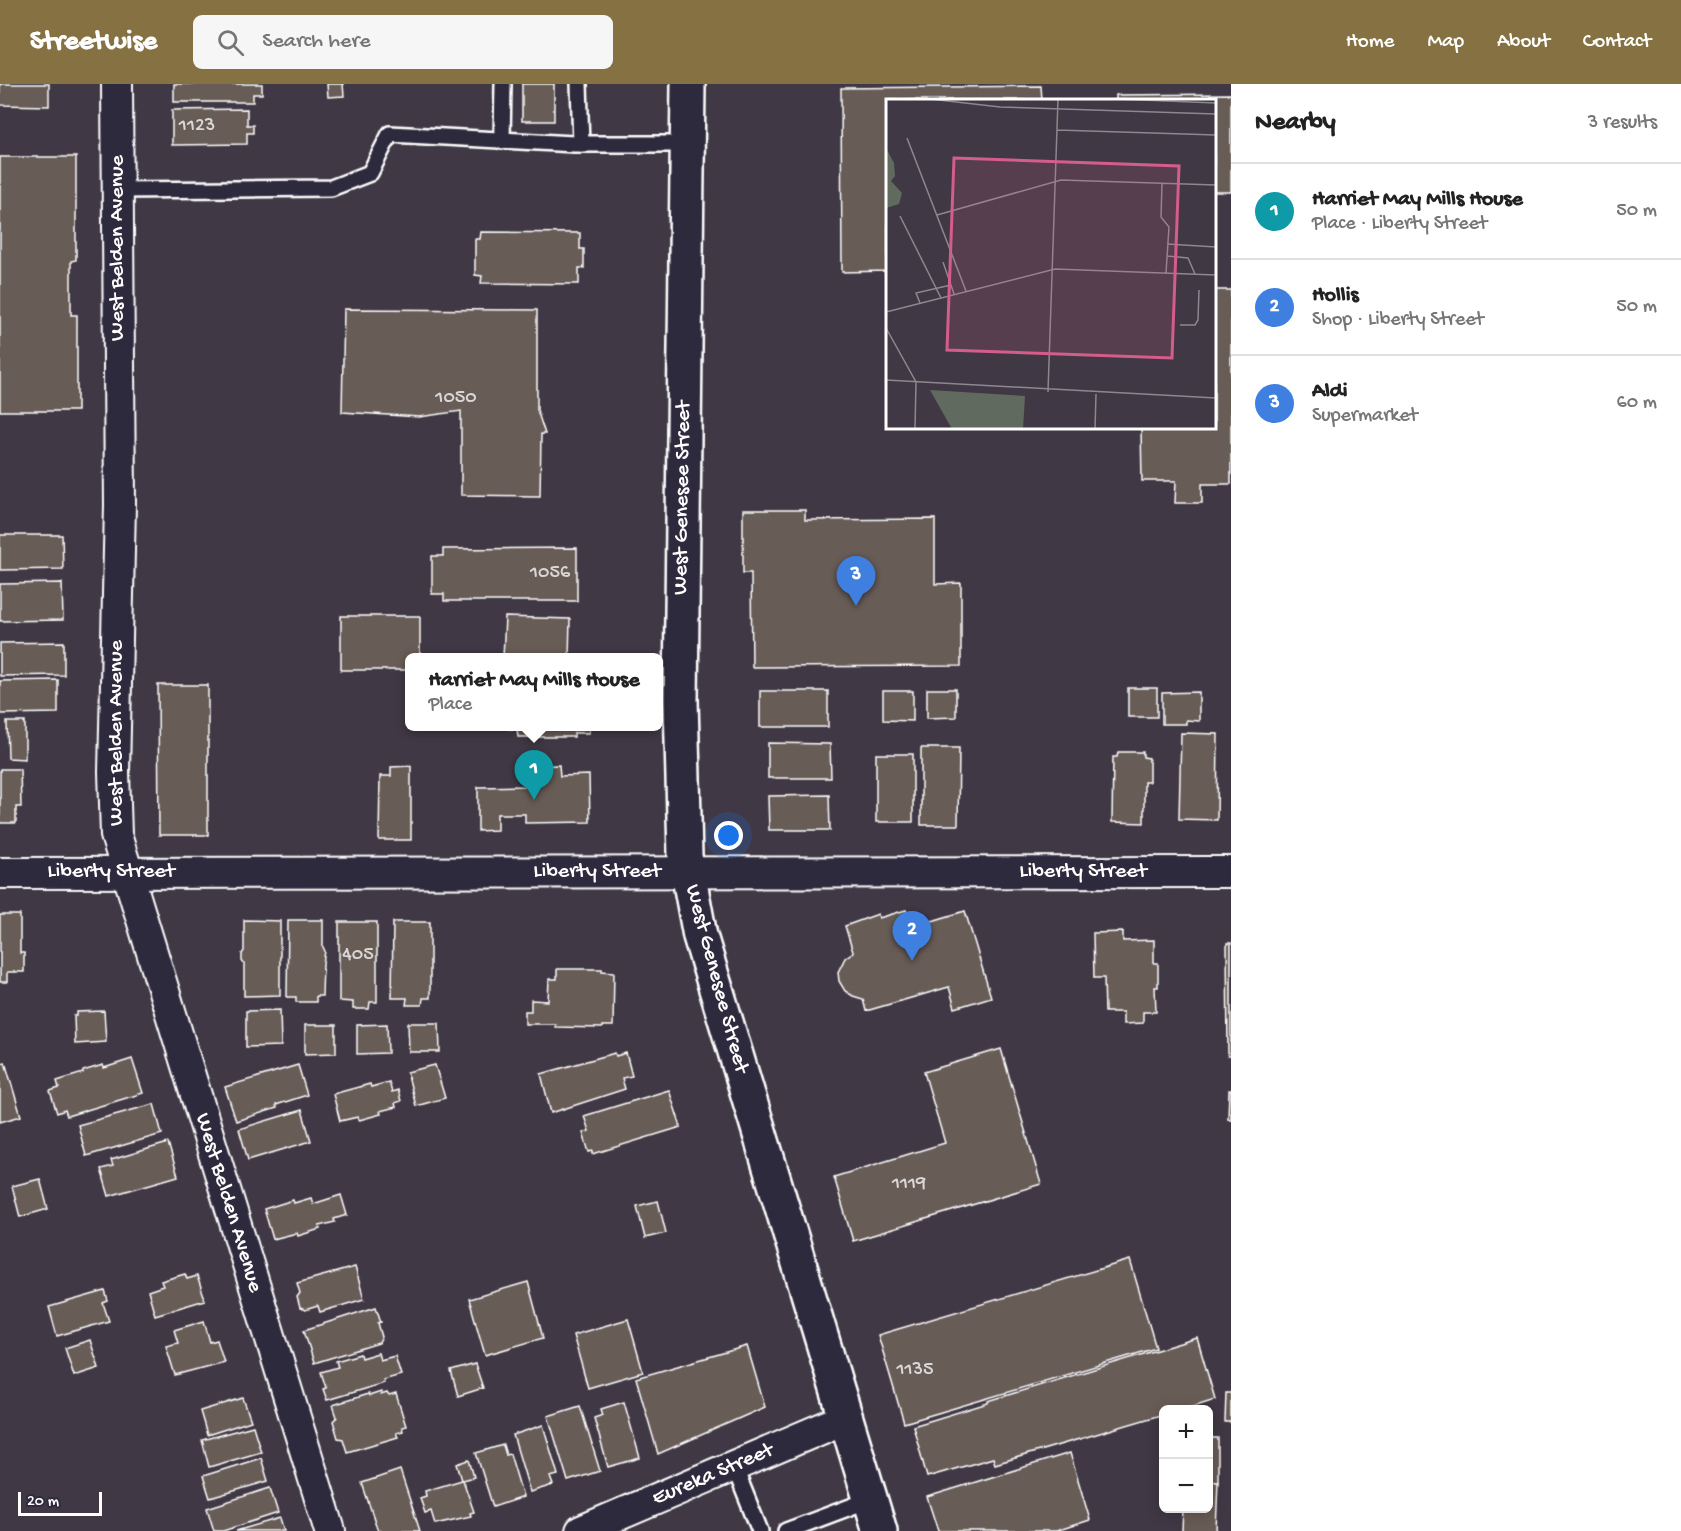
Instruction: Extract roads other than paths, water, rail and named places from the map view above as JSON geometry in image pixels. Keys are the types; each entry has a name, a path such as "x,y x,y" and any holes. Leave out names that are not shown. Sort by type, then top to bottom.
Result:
{"main road":[{"name":"West Genesee Street","path":"688,84 681,700 688,872 700,936 844,1419 880,1531"}],"street":[{"name":"West Belden Avenue","path":"117,84 120,505 114,772 116,835 330,1531"},
{"name":"Liberty Street","path":"0,873 126,871 1231,872"},
{"name":"Eureka Street","path":"581,1531 844,1419"}],"lane":[{"path":"502,141 503,84"},
{"path":"579,84 581,144"},
{"path":"118,190 331,188 370,173 390,135 581,144 687,144"},
{"path":"734,1466 760,1531"},
{"path":"786,1531 811,1527 869,1500"}],"place":[{"name":"Aldi","path":"856,606"},
{"name":"Harriet May Mills House","path":"534,800"},
{"name":"Hollis","path":"912,961"}]}
